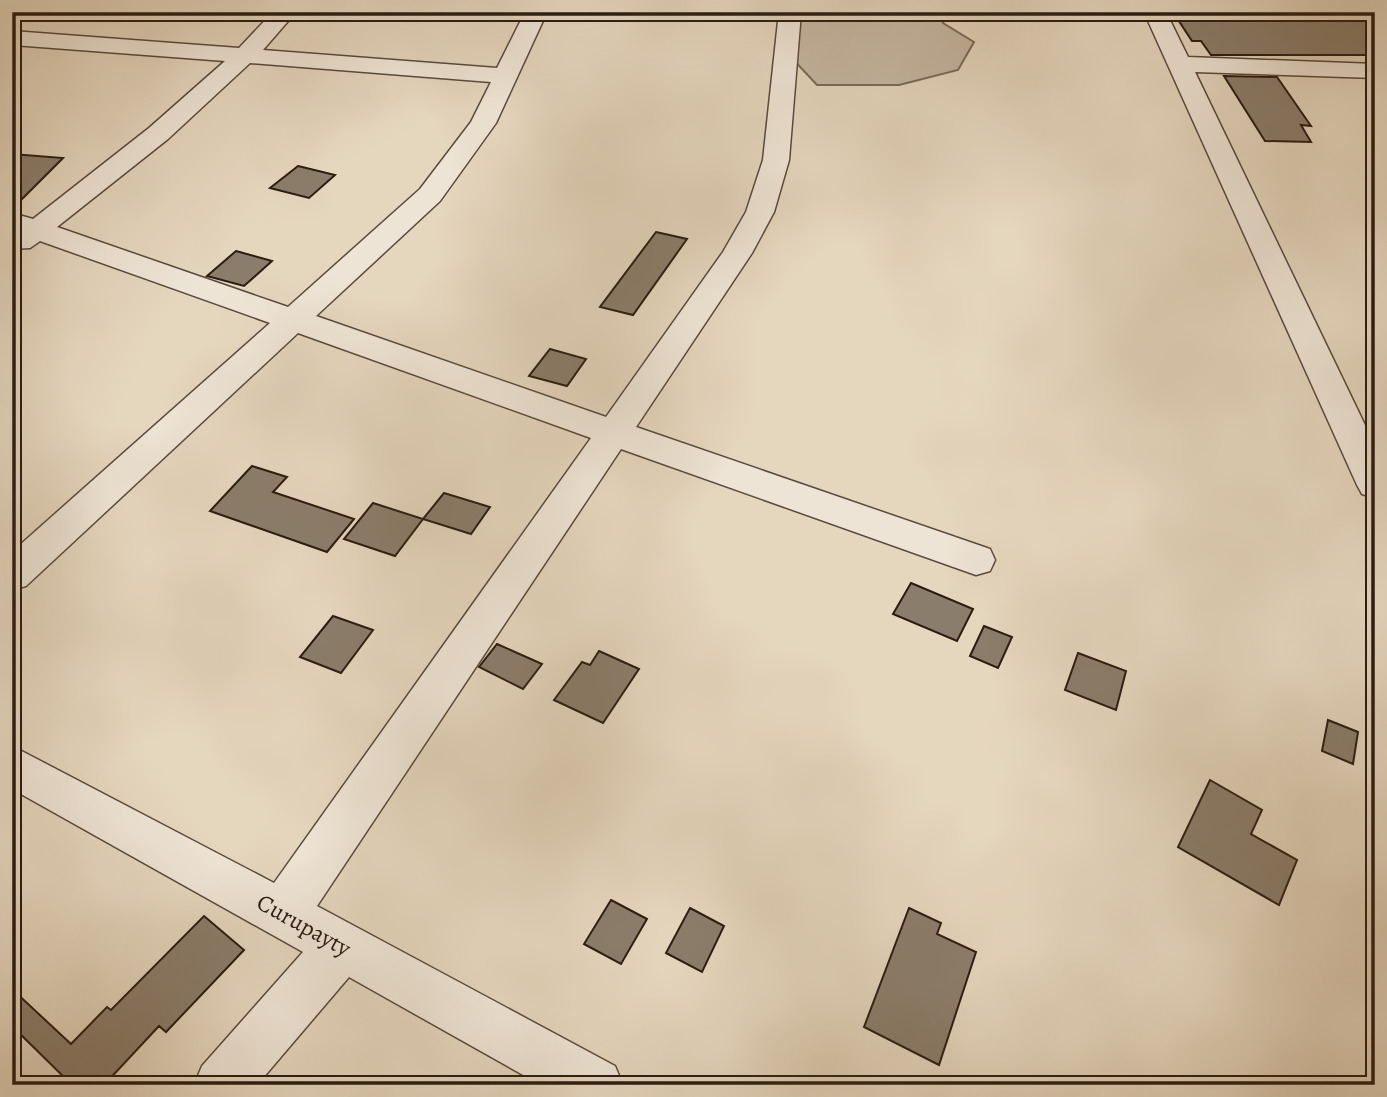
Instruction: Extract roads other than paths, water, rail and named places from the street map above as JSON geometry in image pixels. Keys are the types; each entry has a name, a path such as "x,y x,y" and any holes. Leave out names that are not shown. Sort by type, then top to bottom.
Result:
{"street":[{"path":"20,232 149,140 244,56 285,12"},
{"path":"12,575 429,194 483,123 536,12"},
{"path":"283,913 737,253 760,212 776,160 790,12"},
{"path":"1155,12 1375,485"},
{"path":"13,38 506,76"},
{"path":"1181,64 1375,71"},
{"path":"20,232 293,319 976,560"},
{"name":"Curupayty","path":"12,766 596,1085"},
{"path":"221,1085 342,946"}]}
